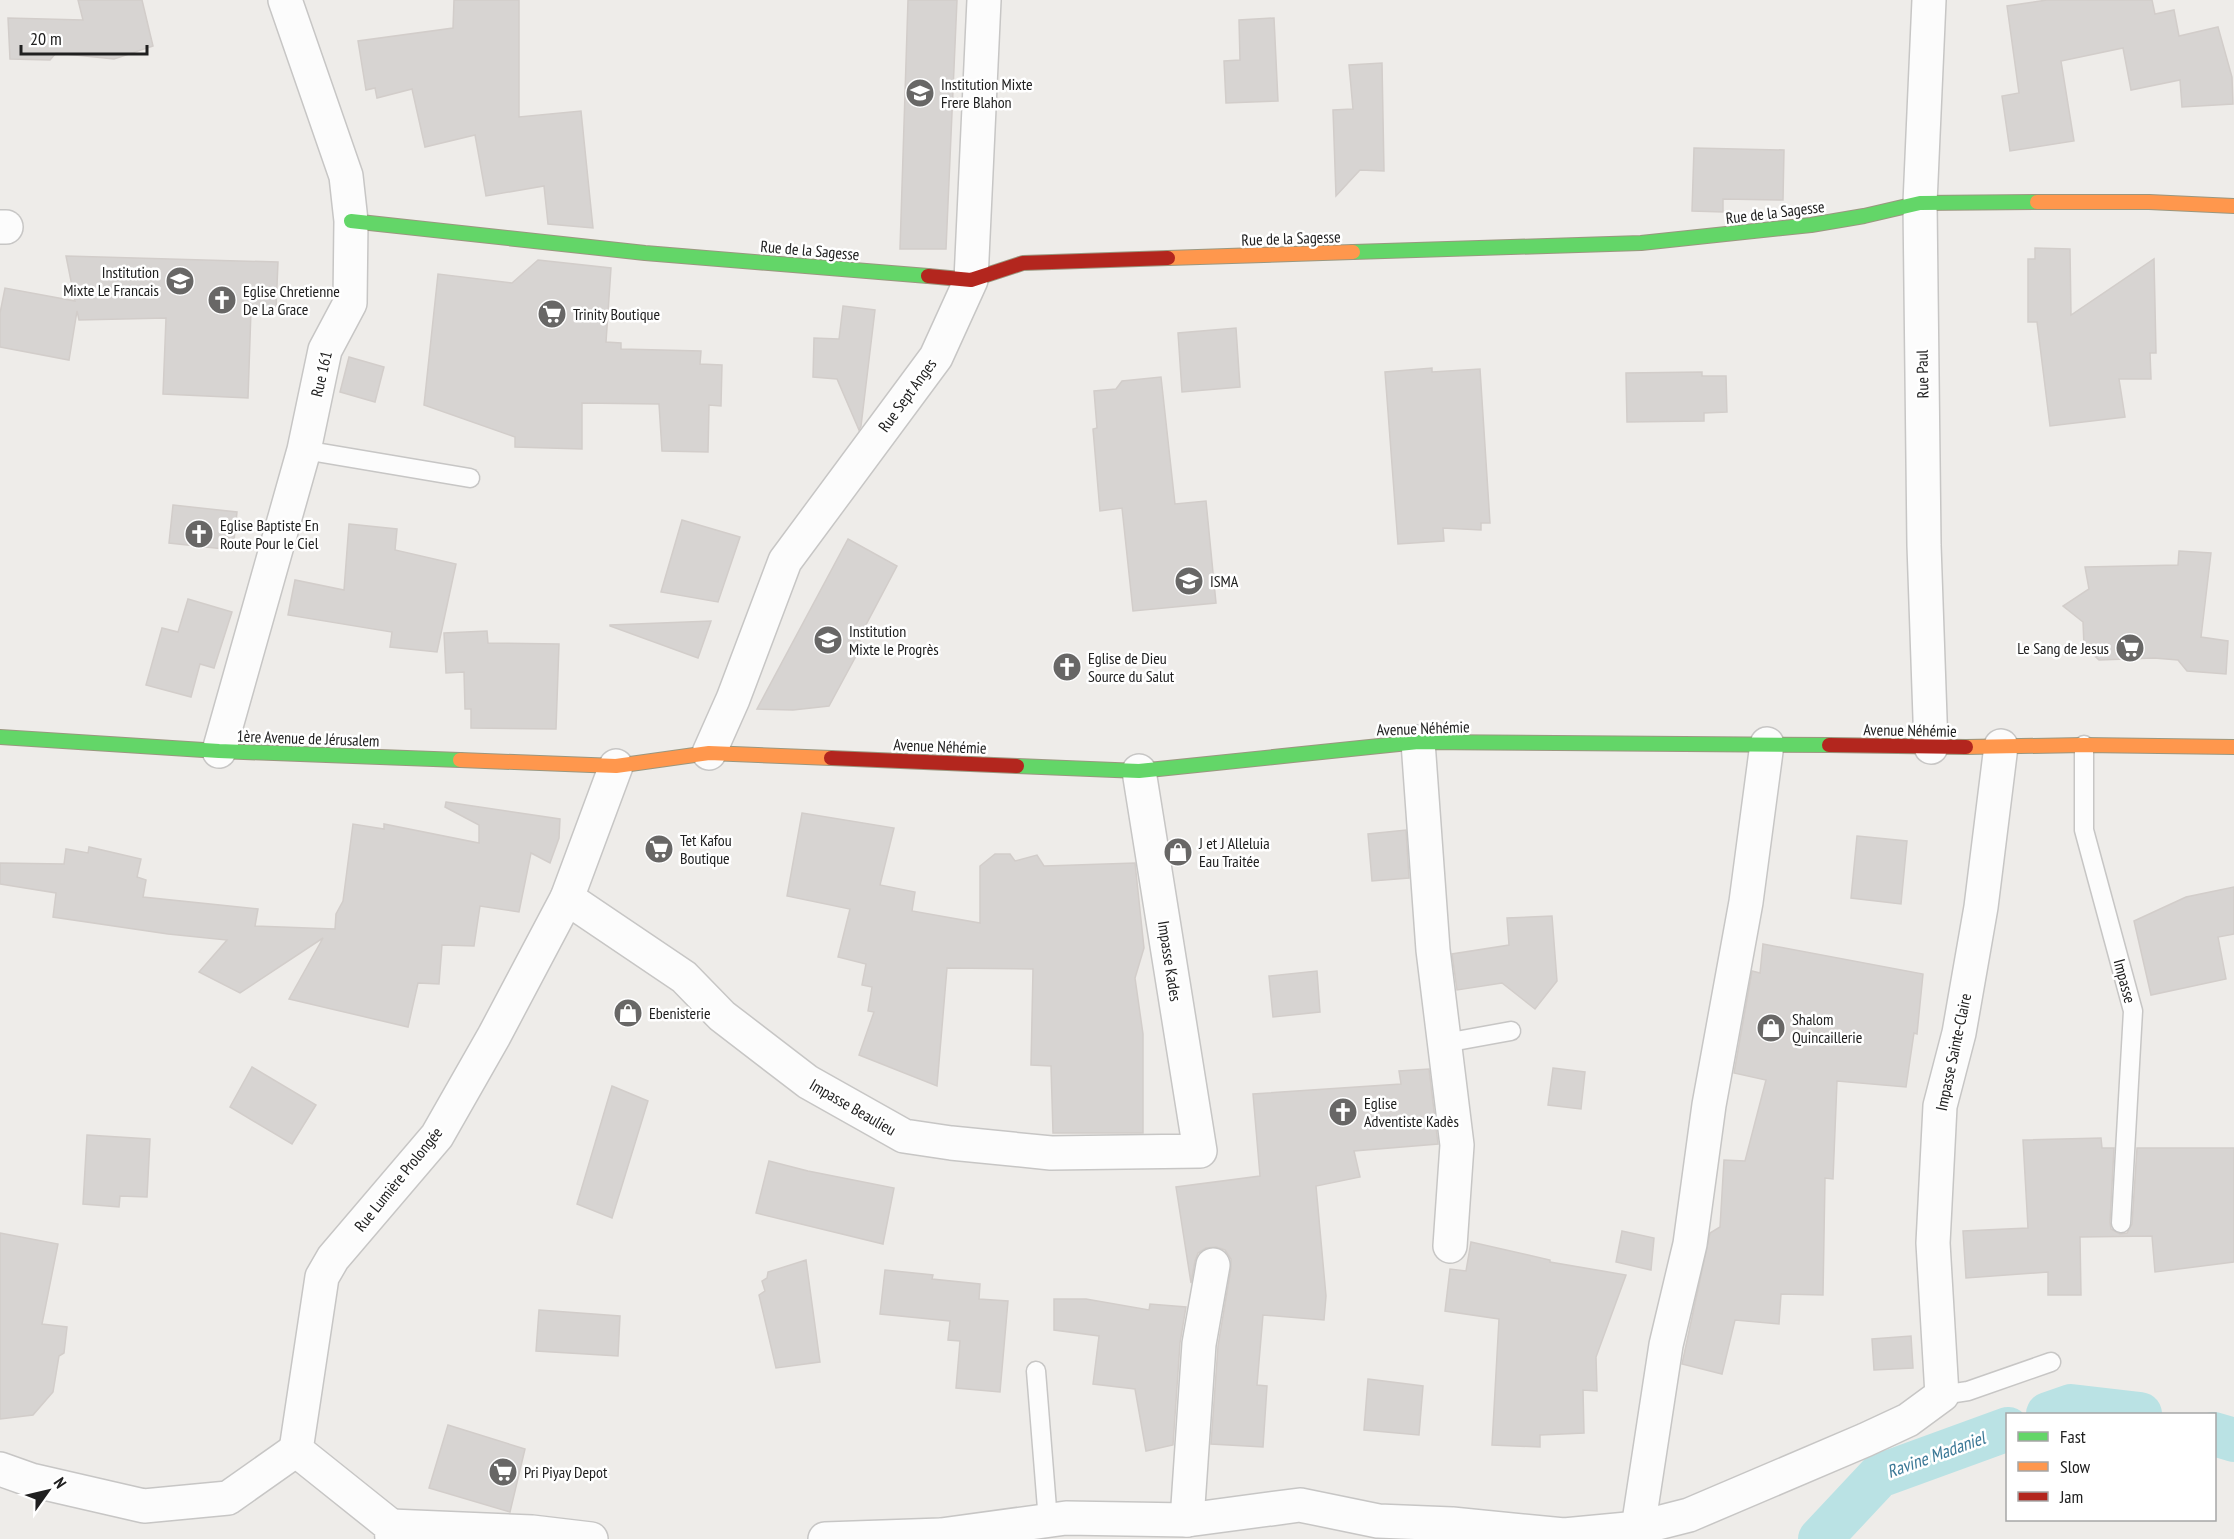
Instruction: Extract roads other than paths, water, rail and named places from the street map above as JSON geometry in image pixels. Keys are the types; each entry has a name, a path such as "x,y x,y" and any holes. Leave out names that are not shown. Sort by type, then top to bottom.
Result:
{"street":[{"name":"Rue 161","path":"219,752 304,450 325,350 350,303 351,221 346,177 285,0"},
{"name":"Rue Sept Anges","path":"709,753 785,561 936,357 971,280 984,0"},
{"name":"Rue Paul","path":"1929,0 1920,203 1924,545 1931,747"},
{"name":"Rue de la Sagesse","path":"351,221 645,253 971,280 1023,263 1641,243 1811,225 1920,203 2149,202 2234,206"},
{"name":"1ère Avenue de Jérusalem","path":"0,737 219,752 616,766"},
{"name":"Avenue Néhémie","path":"616,766 709,753 1139,771 1418,742 1931,747 2084,744 2234,747"},
{"path":"1418,742 1433,950 1457,1145 1450,1246"},
{"path":"1638,1528 1666,1345 1689,1244 1709,1106 1746,902 1767,744"},
{"name":"Impasse Sainte-Claire","path":"1942,1395 1933,1243 1940,1106 1959,1033 1979,918 2001,746"},
{"name":"Rue Lumière Prolongée","path":"296,1450 322,1277 333,1258 437,1136 494,1036 567,898 616,766"},
{"name":"Impasse Kades","path":"1139,771 1200,1151"},
{"name":"Impasse Beaulieu","path":"567,898 684,977 722,1016 808,1082 904,1136 1051,1153 1200,1151"},
{"path":"1187,1520 1199,1344 1213,1265"},
{"path":"825,1539 941,1535 1066,1518 1187,1520 1300,1504 1377,1521 1452,1524 1564,1535 1638,1528 1689,1515 1865,1440 1908,1420 1942,1395"},
{"path":"0,1469 31,1480 144,1506 228,1498 296,1450 391,1533 532,1532 591,1539"}],"lane":[{"path":"304,450 470,478"},
{"name":"Impasse","path":"2084,744 2084,830 2133,1011 2121,1222"},
{"path":"1445,1043 1511,1031"},
{"path":"1942,1395 1968,1391 2051,1362"},
{"path":"1036,1371 1048,1521"}],"waterway":[{"name":"Ravine Madaniel","path":"2051,1413 2071,1406 2131,1413"},
{"name":"Ravine Madaniel","path":"1820,1539 1879,1476 2006,1430"},
{"name":"Ravine Madaniel","path":"2216,1435 2234,1440"}],"place":[{"name":"Institution Mixte Frere Blahon","path":"920,93"},
{"name":"Institution Mixte Le Francais","path":"180,281"},
{"name":"Eglise Chretienne De La Grace","path":"222,300"},
{"name":"Trinity Boutique","path":"552,314"},
{"name":"Eglise Baptiste En Route Pour le Ciel","path":"199,534"},
{"name":"ISMA","path":"1189,581"},
{"name":"Institution Mixte le Progrès","path":"828,640"},
{"name":"Le Sang de Jesus","path":"2130,648"},
{"name":"Eglise de Dieu Source du Salut","path":"1067,667"},
{"name":"Tet Kafou Boutique","path":"659,849"},
{"name":"J et J Alleluia Eau Traitée","path":"1178,852"},
{"name":"Ebenisterie","path":"628,1013"},
{"name":"Shalom Quincaillerie","path":"1771,1028"},
{"name":"Eglise Adventiste Kadès","path":"1343,1112"},
{"name":"Pri Piyay Depot","path":"503,1472"}]}
